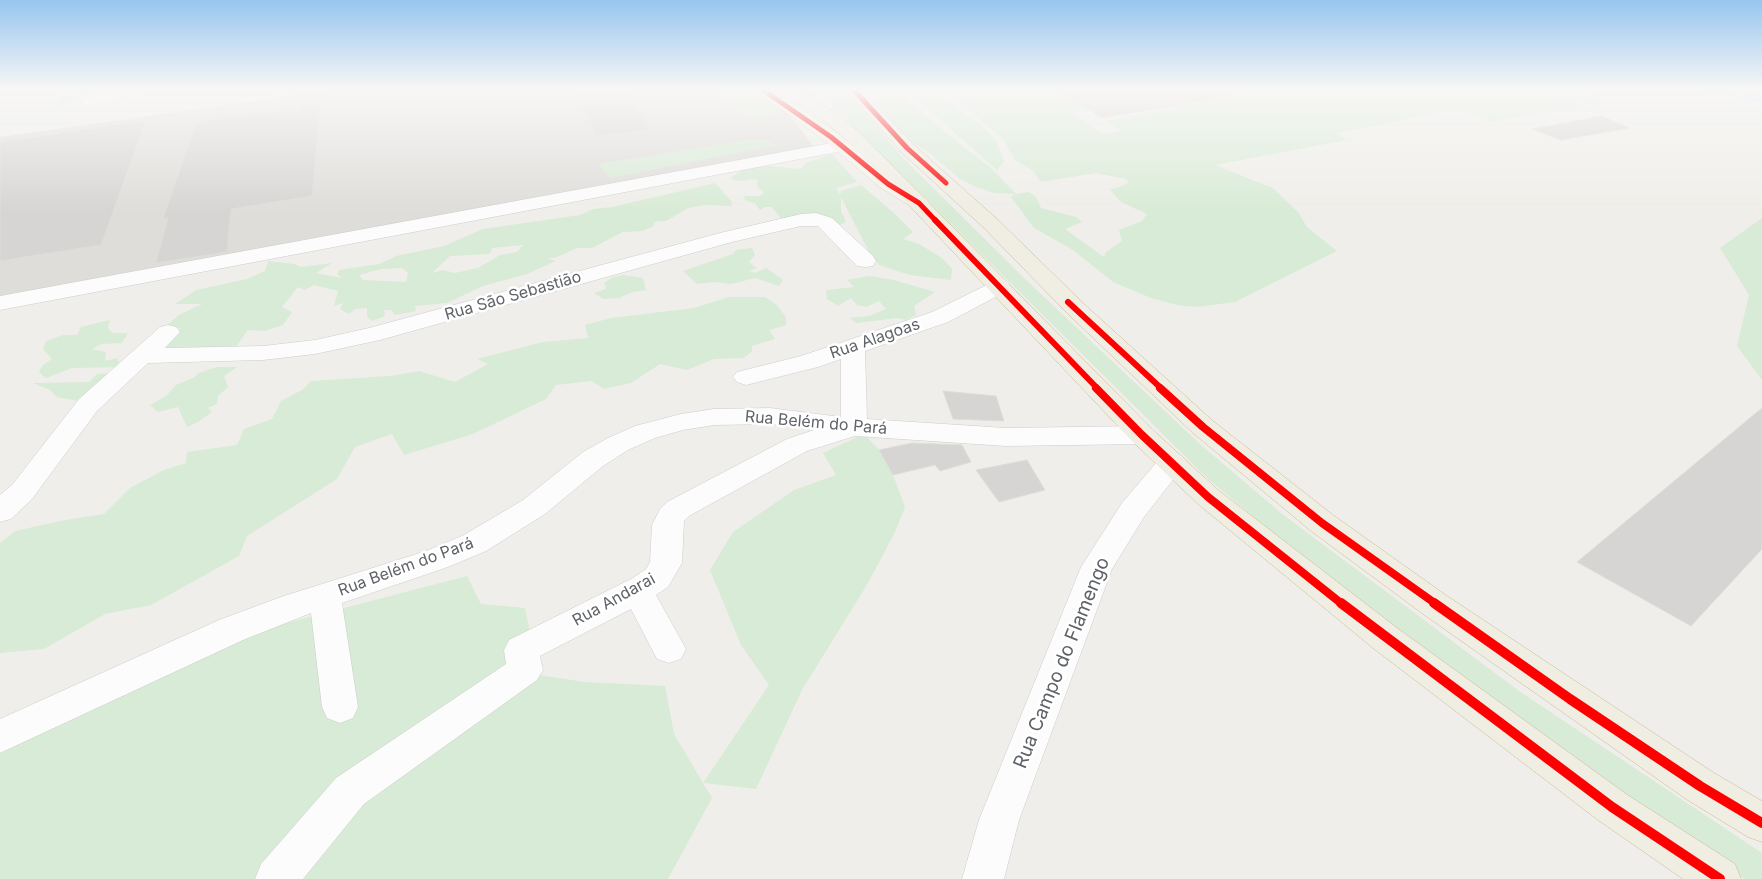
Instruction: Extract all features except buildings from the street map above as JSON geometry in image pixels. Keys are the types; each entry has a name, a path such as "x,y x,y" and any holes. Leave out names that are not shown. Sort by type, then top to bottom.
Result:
{"highway":[{"path":"848,131 1142,435 1230,515 1385,638 1612,808 1720,879"},
{"path":"891,131 907,148 990,223 1076,310 1211,433 1322,523 1435,605 1700,786 1762,823"}],"main road":[{"path":"821,131 888,184 919,204"}],"street":[{"path":"0,303 842,146"},
{"name":"Rua São Sebastião","path":"142,356 263,353 315,347 363,337 727,237 801,220 816,219 825,222 865,261"},
{"name":"Rua Alagoas","path":"746,377 809,362 940,317 999,286"},
{"path":"0,512 22,492 88,405 168,332"},
{"path":"853,348 854,427"},
{"name":"Rua Belém do Pará","path":"0,737 231,630 325,596 437,559 475,543 534,508 594,459 618,444 645,432 681,422 744,416 796,418 854,427 1006,437 1142,435"},
{"name":"Rua Andarai","path":"276,879 350,791 525,670 521,650 653,581 663,571 666,563 667,525 671,516 678,509 797,445 854,427"},
{"name":"Rua Campo do Flamengo","path":"983,879 999,820 1097,567 1133,510 1172,463"},
{"path":"637,590 669,649"},
{"name":"Rua Belém do Pará","path":"325,596 340,707"}],"shaded area":[{"path":"42,131 802,131 815,148 0,298 0,137"}],"green space":[{"path":"857,131 880,131 902,157 1025,279 1200,444 1281,513 1519,691 1762,853 1762,879 1745,879 1531,733 1304,559 1207,478"},
{"path":"898,131 944,131 989,166 1016,194 1029,192 1036,197 1041,208 1076,217 1082,222 1065,229 1104,257 1106,252 1122,241 1119,230 1142,221 1147,214 1121,202 1110,190 1129,183 1126,179 1096,173 1041,182 1032,170 1015,160 1002,138 993,131 1099,131 1103,134 1122,131 1347,131 1337,133 1347,140 1215,165 1273,188 1298,212 1307,227 1337,251 1235,302 1197,307 1177,305 1151,298 1113,282 1073,250 1034,228 1011,197 1015,194 994,193 960,179 927,151 903,138"},
{"path":"953,131 988,131 996,141 1004,161 997,170"},
{"path":"748,140 765,140 778,145 610,178 598,164"},
{"path":"832,154 857,182 836,188 840,195 841,191 861,185 913,232 903,239 919,244 942,258 952,269 951,280 910,275 879,265 868,250 841,197 841,211 846,222 838,226 782,220 772,207 765,207 760,210 755,203 746,201 743,196 760,196 764,193 757,186 757,179 740,181 729,179 746,168 768,166 801,169 806,163"},
{"path":"715,183 732,202 732,206 704,205 688,208 666,221 654,222 654,226 643,231 623,232 592,248 577,248 555,258 546,258 556,261 527,274 483,286 447,303 415,306 416,311 395,315 391,310 384,310 385,316 372,321 367,317 367,308 355,309 349,314 340,309 343,303 334,306 338,291 314,285 305,290 298,287 282,307 292,312 283,325 265,331 248,330 235,348 167,350 166,343 181,328 166,326 179,315 202,304 175,304 196,290 247,279 265,271 268,261 294,264 301,267 332,263 316,273 342,278 337,274 339,270 379,264 396,256 444,246 483,229 580,215 593,209 612,207","holes":["523,245 517,252 500,255 478,268 455,273 443,270 432,273 450,256 490,254 492,248","402,268 408,273 406,282 363,280 359,275 381,269"]},
{"path":"1762,218 1762,380 1737,346 1749,295 1720,248"},
{"path":"752,248 755,255 749,262 757,268 749,271 755,273 766,268 783,280 779,286 755,278 731,284 714,282 697,284 683,271 733,254 736,250"},
{"path":"623,275 643,278 646,290 633,292 619,298 603,299 594,293 606,289 604,283 613,277"},
{"path":"869,276 894,280 935,292 914,306 916,315 905,320 898,318 856,323 850,318 869,316 886,309 879,301 866,307 857,305 851,298 838,306 827,299 826,290 854,287 847,280"},
{"path":"729,297 765,297 777,305 786,317 786,325 769,330 775,339 752,346 752,351 744,358 714,359 687,370 660,364 631,383 604,389 592,381 556,385 546,399 473,434 404,455 392,434 355,447 337,479 247,536 239,556 151,605 105,614 44,649 0,653 0,543 15,531 104,514 130,488 164,470 186,463 187,452 237,445 244,429 272,419 281,401 302,390 311,381 390,376 419,371 455,382 488,364 477,359 543,342 588,338 585,325 611,318 694,308"},
{"path":"110,320 108,328 112,333 128,333 122,343 102,344 92,349 106,352 105,361 118,358 119,367 72,368 46,378 39,372 43,365 52,359 43,349 46,341 63,335 77,335 81,327"},
{"path":"217,367 237,367 224,376 228,387 218,396 217,404 208,408 212,412 198,422 187,427 178,407 158,412 150,405 166,396 176,385 193,378 199,373"},
{"path":"111,373 78,401 57,397 50,390 33,383 89,382 97,374"},
{"path":"864,434 879,450 893,475 905,507 895,532 868,583 802,690 756,789 703,783 769,685 741,645 710,570 733,532 794,490 836,475 823,453"},
{"path":"467,576 481,604 525,608 539,675 585,682 665,686 674,734 712,798 668,879 0,879 0,750 244,634"}],"transit line":[{"path":"822,131 888,184 919,203 1142,435 1208,497 1385,638 1612,807 1720,879"},
{"path":"891,131 907,148 946,183"},
{"path":"1068,302 1203,427 1322,523 1570,699 1700,786 1762,823"}]}
